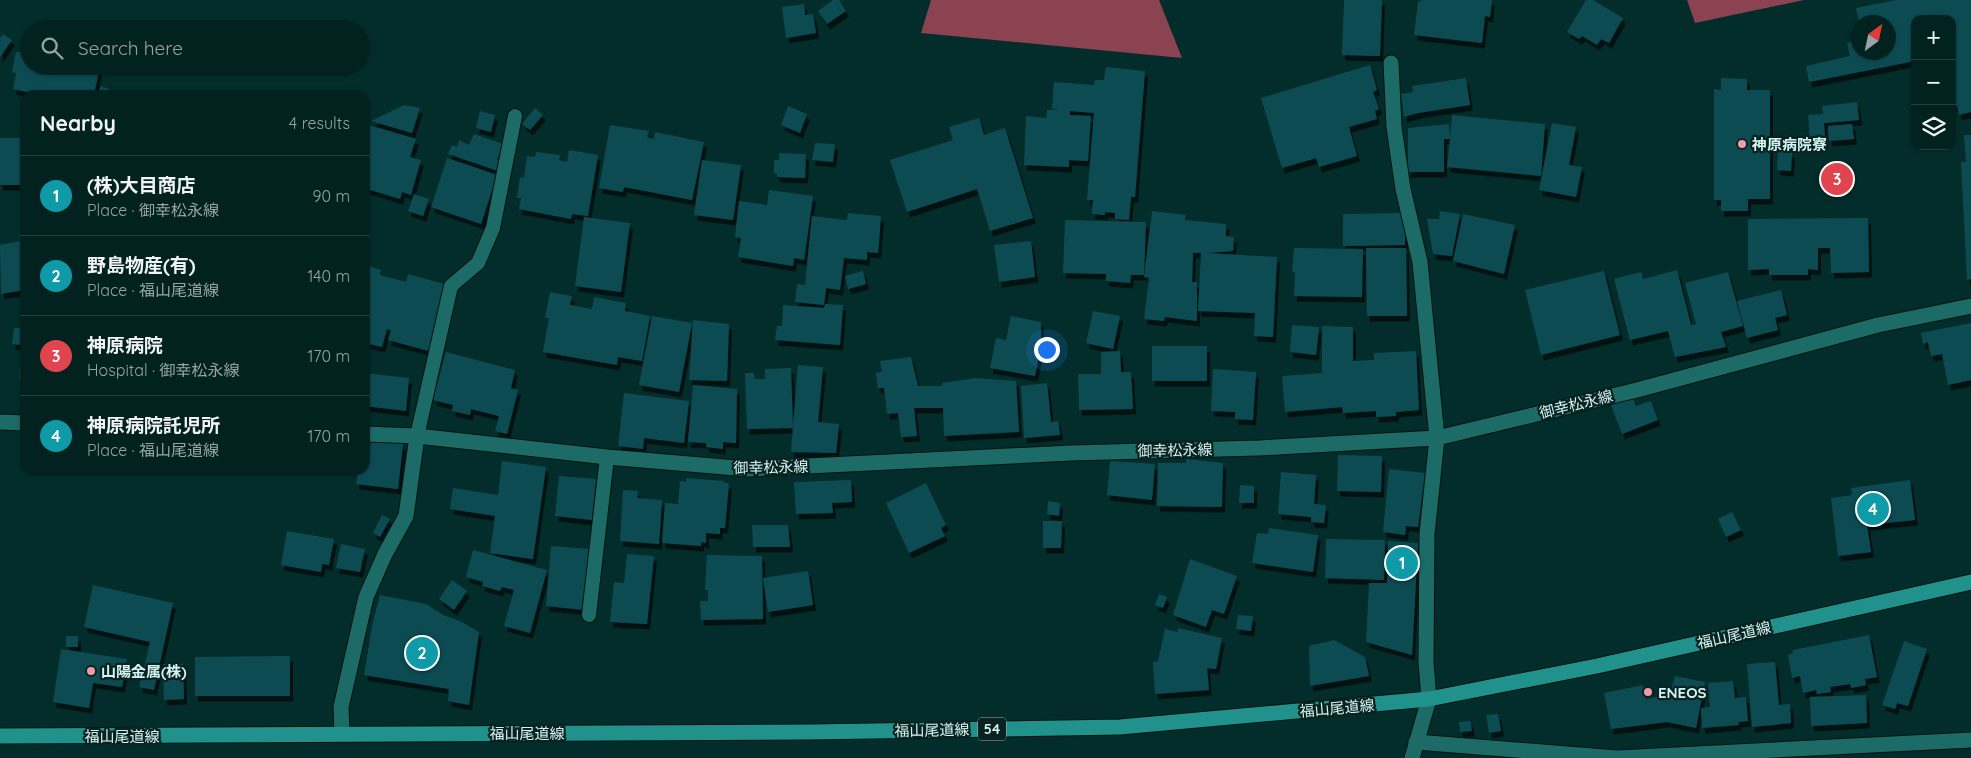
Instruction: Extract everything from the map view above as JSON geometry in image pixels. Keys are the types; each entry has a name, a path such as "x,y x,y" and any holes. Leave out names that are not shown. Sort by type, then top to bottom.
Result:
{"main road":[{"path":"1391,63 1394,127 1403,190 1420,262 1437,438 1427,534 1426,662 1429,699 1412,758"},
{"name":"御幸松永線","path":"370,434 417,436 607,457 748,469 1071,453 1259,448 1437,438 1638,390 1878,325 1971,306"},
{"path":"0,422 20,423"},
{"path":"342,734 341,706 366,597 385,554 406,516 417,436"},
{"name":"福山尾道線","path":"0,736 800,732 1120,727 1429,699 1597,666 1971,582"},
{"path":"1416,742 1617,758 1971,740"}],"lane":[{"path":"417,436 451,286 478,263 493,228 515,116"},
{"path":"589,615 607,457"}],"shaded area":[{"path":"931,0 1159,0 1182,58 921,33"},
{"path":"1687,0 1804,0 1695,23"}],"building":[{"path":"833,0 839,0 846,11 827,24 818,11"},
{"path":"1344,0 1382,0 1380,56 1342,55"},
{"path":"1422,0 1492,0 1490,17 1485,16 1482,43 1414,35 1418,2"},
{"path":"1586,0 1593,0 1623,18 1609,43 1601,39 1597,45 1582,36 1579,39 1567,32"},
{"path":"1896,0 1971,0 1971,112 1959,115 1956,106 1956,15 1911,15 1911,62 1809,82 1806,66 1850,56 1847,43 1851,42 1851,60 1896,60 1896,15 1858,15 1856,8"},
{"path":"804,4 805,15 813,14 816,33 786,38 782,7"},
{"path":"3,34 12,40 0,57 0,38"},
{"path":"16,52 20,52 20,75 98,75 95,90 13,89 16,73 12,72"},
{"path":"1370,65 1377,90 1373,92 1379,109 1375,111 1377,119 1349,127 1357,156 1319,167 1316,158 1282,168 1261,98"},
{"path":"1106,67 1145,71 1135,197 1131,197 1129,220 1115,219 1115,213 1105,212 1105,215 1092,214 1093,200 1087,200 1094,113 1070,111 1070,115 1091,116 1088,161 1069,160 1069,167 1024,165 1026,116 1046,118 1047,110 1061,110 1052,109 1054,82 1094,85 1095,80 1104,80"},
{"path":"1466,78 1470,105 1404,117 1401,94 1413,92 1412,86"},
{"name":"神原病院寮","path":"1721,78 1747,79 1747,90 1770,90 1770,199 1748,199 1748,211 1721,211 1721,200 1714,200 1714,89 1721,90"},
{"path":"101,86 111,90 99,90"},
{"path":"1857,102 1859,120 1824,123 1825,139 1810,140 1808,115 1823,114 1822,106"},
{"path":"404,105 420,108 412,133 371,121"},
{"path":"788,106 807,114 800,133 781,125"},
{"path":"535,108 543,115 530,130 522,124"},
{"path":"480,111 495,115 491,132 476,128"},
{"path":"1452,115 1545,124 1541,176 1447,167 1450,139 1444,139 1444,172 1408,172 1408,128 1449,124 1450,138"},
{"path":"979,118 984,135 1005,128 1033,218 990,231 977,189 907,212 890,160 953,140 949,127"},
{"path":"1552,123 1576,127 1569,165 1582,167 1576,197 1539,190"},
{"path":"1852,124 1854,139 1829,141 1828,126"},
{"path":"370,125 416,139 410,157 421,160 411,195 402,192 400,199 370,190"},
{"path":"610,125 649,131 647,137 654,139 655,132 704,142 692,200 624,187 623,192 599,188"},
{"path":"474,134 503,144 497,160 501,161 498,171 448,154 452,145 457,147 459,140 469,145"},
{"path":"1964,135 1971,135 1971,279 1967,280 1961,162 1966,162"},
{"path":"0,138 20,138 20,185 0,185"},
{"path":"815,143 835,144 833,162 812,160"},
{"path":"569,150 598,155 588,216 572,214 571,219 519,209 521,198 517,198 520,177 524,178 527,156 535,157 536,152 560,155 559,160 567,162"},
{"path":"1778,152 1792,152 1791,171 1777,170"},
{"path":"779,153 806,154 805,178 777,177 777,174 774,173 774,160 779,160"},
{"path":"447,158 497,175 481,224 431,207"},
{"path":"702,160 741,165 733,220 694,215"},
{"path":"769,190 813,196 804,260 794,258 793,266 738,257 741,238 735,237 739,201 767,205"},
{"path":"414,194 429,199 423,216 408,211"},
{"path":"1152,211 1186,215 1185,220 1226,224 1226,236 1234,237 1233,251 1206,253 1277,257 1273,337 1254,336 1255,313 1198,311 1201,253 1193,253 1192,282 1197,282 1197,321 1165,317 1164,321 1144,319 1149,278 1144,277"},
{"path":"1440,211 1460,214 1452,256 1433,254 1427,219 1439,219"},
{"path":"848,213 881,216 878,253 867,252 867,260 844,258 840,290 826,288 824,305 795,302 797,284 805,285 812,216 847,220"},
{"path":"1405,213 1405,245 1343,246 1343,214"},
{"path":"1463,214 1515,225 1504,274 1453,261"},
{"path":"584,217 630,223 621,292 575,286"},
{"path":"1868,218 1869,272 1831,273 1830,248 1818,248 1818,270 1808,269 1808,275 1769,275 1769,269 1748,270 1748,219"},
{"path":"1065,220 1146,222 1144,275 1131,275 1130,283 1106,281 1106,274 1063,273"},
{"path":"20,241 20,291 1,294 0,245"},
{"path":"1031,241 1035,277 999,282 994,245"},
{"path":"1294,248 1363,249 1362,297 1294,296 1295,272 1292,272"},
{"path":"1366,248 1406,248 1407,316 1367,316"},
{"path":"370,267 381,270 380,275 406,282 408,274 448,285 429,351 388,340 391,330 387,329 382,347 370,344"},
{"path":"1677,270 1691,325 1696,324 1685,283 1728,272 1743,326 1721,332 1726,347 1675,357 1668,331 1630,340 1614,279 1641,272 1643,279"},
{"path":"863,271 866,284 848,289 845,276"},
{"path":"1604,271 1620,335 1541,355 1525,290"},
{"path":"1781,290 1787,315 1775,318 1778,330 1747,338 1737,301"},
{"path":"550,292 572,296 570,305 592,309 594,297 626,303 625,311 650,316 642,361 618,357 617,365 543,352 549,318 545,318"},
{"path":"825,304 843,305 840,345 775,340 777,326 782,326 783,305 824,308"},
{"path":"1093,311 1120,316 1113,349 1086,343"},
{"path":"652,316 692,323 679,392 639,385"},
{"path":"1011,316 1041,322 1041,345 1035,376 990,368 996,338 1006,340"},
{"path":"693,320 729,324 727,381 689,380"},
{"path":"1971,323 1971,380 1948,385 1942,354 1931,356 1928,342 1923,344 1921,333"},
{"path":"1292,325 1319,327 1316,355 1290,352"},
{"path":"1322,326 1353,327 1353,361 1374,360 1374,353 1416,351 1419,410 1396,412 1396,416 1376,417 1376,411 1343,413 1342,407 1285,412 1282,376 1322,373"},
{"path":"14,328 20,328 20,345 12,344"},
{"path":"1152,346 1207,346 1207,381 1152,381"},
{"path":"1120,351 1121,372 1131,372 1133,409 1079,410 1078,374 1101,374 1101,352"},
{"path":"446,352 515,370 511,388 518,390 507,434 495,431 499,416 471,409 470,415 452,411 453,405 433,400"},
{"path":"911,357 918,386 942,386 942,383 975,378 1016,381 1019,432 944,436 943,408 914,408 917,436 901,437 898,413 887,414 884,388 878,388 876,373 882,372 880,361"},
{"path":"798,365 823,367 818,422 839,424 836,453 791,452"},
{"path":"791,368 793,428 747,429 745,373 754,373 755,379 765,379 765,369"},
{"path":"1213,369 1256,372 1253,420 1235,419 1235,412 1211,411"},
{"path":"370,374 409,378 406,411 370,407"},
{"path":"1047,383 1051,422 1058,421 1060,435 1024,438 1021,386"},
{"path":"693,385 737,389 736,443 723,442 723,449 706,447 706,443 688,442"},
{"path":"624,393 689,401 684,443 644,438 643,449 618,446"},
{"path":"1633,397 1636,406 1651,401 1658,420 1622,434 1611,405"},
{"path":"370,440 403,444 398,489 356,484 357,475 370,475"},
{"path":"1338,455 1382,456 1381,492 1337,491"},
{"path":"1186,459 1223,463 1222,507 1157,506 1158,463 1186,463"},
{"path":"502,461 546,467 533,559 490,553 495,516 450,509 453,488 498,495"},
{"path":"1110,461 1155,464 1152,500 1107,495"},
{"path":"1389,469 1425,473 1418,527 1406,526 1405,535 1383,532"},
{"path":"1281,472 1316,475 1314,504 1326,505 1324,523 1311,522 1311,517 1278,514"},
{"path":"559,476 596,479 592,520 555,516"},
{"path":"686,478 729,483 725,528 720,528 720,534 706,533 706,543 701,542 701,546 662,543 665,503 678,504 680,481 686,482"},
{"path":"851,480 852,502 832,503 833,513 796,514 794,482"},
{"path":"1910,480 1915,520 1867,525 1871,552 1838,556 1831,498 1852,495 1851,488"},
{"path":"926,483 946,525 941,528 945,536 909,553 886,503"},
{"path":"1240,485 1254,486 1254,503 1239,503"},
{"path":"623,490 638,491 637,498 662,500 659,544 620,541"},
{"path":"1048,501 1060,503 1059,516 1047,514"},
{"path":"1732,512 1741,530 1726,537 1718,519"},
{"path":"382,515 390,519 380,537 373,533"},
{"path":"1043,521 1062,521 1061,548 1043,548"},
{"path":"752,525 788,525 790,547 753,547"},
{"path":"1269,528 1318,535 1313,572 1252,563 1257,533 1268,534"},
{"path":"287,531 334,539 329,565 322,564 321,572 281,565"},
{"path":"1326,539 1385,540 1384,580 1325,578"},
{"path":"1388,541 1418,543 1412,655 1366,642 1369,583 1387,583"},
{"path":"341,544 365,549 360,572 336,568"},
{"path":"551,546 590,549 585,610 546,606"},
{"path":"473,550 547,570 530,633 504,626 514,590 502,587 500,591 482,586 483,582 466,577"},
{"path":"627,554 654,556 647,624 610,622 614,582 624,583"},
{"path":"707,555 762,556 763,619 701,620 700,601 708,601 708,590 705,590"},
{"path":"1190,559 1237,576 1224,614 1212,610 1206,627 1173,615"},
{"path":"808,571 813,605 768,612 763,578"},
{"path":"452,580 467,591 454,610 439,599"},
{"path":"93,585 173,603 154,690 139,687 150,642 84,627"},
{"path":"1159,594 1167,597 1163,608 1155,605"},
{"path":"380,595 426,604 443,615 460,621 479,632 469,705 448,701 449,689 364,675 373,621"},
{"path":"1238,615 1253,616 1251,631 1236,629"},
{"path":"1178,628 1222,638 1216,669 1207,668 1209,690 1155,694 1153,662 1158,661 1165,629 1178,632"},
{"path":"1869,635 1877,677 1865,679 1866,685 1851,688 1850,684 1830,687 1831,692 1817,694 1816,690 1803,693 1800,676 1792,678 1788,655 1793,653 1793,650"},
{"path":"66,636 78,636 78,647 66,647"},
{"path":"1334,640 1365,657 1369,676 1310,686 1309,646"},
{"path":"1904,641 1927,649 1908,706 1897,703 1895,709 1882,705"},
{"name":"山陽金属(株)","path":"61,649 127,659 122,687 93,683 89,708 53,702"},
{"path":"290,656 290,696 195,696 195,657"},
{"path":"1775,662 1779,705 1790,704 1791,723 1752,727 1747,664"},
{"path":"163,664 183,664 184,699 164,700"},
{"path":"1675,676 1705,682 1696,728 1667,722 1611,729 1604,693 1643,685 1646,699 1670,694"},
{"path":"1733,681 1735,698 1746,697 1748,721 1738,722 1739,725 1702,728 1701,708 1710,707 1708,683"},
{"path":"1866,695 1867,723 1811,726 1810,697"},
{"path":"1498,714 1501,731 1489,733 1486,715"},
{"path":"1470,721 1472,731 1460,732 1459,722"}],"place":[{"name":"神原病院寮","path":"1742,144"},
{"name":"神原病院","path":"1837,179"},
{"name":"神原病院託児所","path":"1873,509"},
{"name":"(株)大目商店","path":"1402,563"},
{"name":"野島物産(有)","path":"422,653"},
{"name":"山陽金属(株)","path":"91,671"},
{"name":"ENEOS","path":"1648,692"}]}
